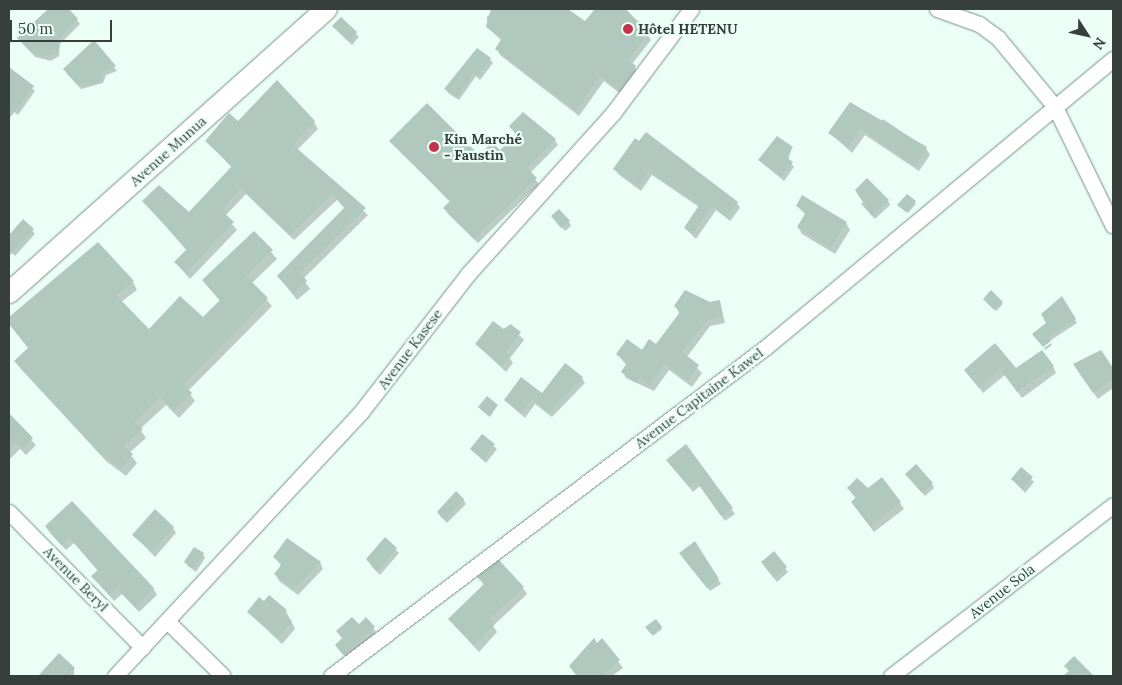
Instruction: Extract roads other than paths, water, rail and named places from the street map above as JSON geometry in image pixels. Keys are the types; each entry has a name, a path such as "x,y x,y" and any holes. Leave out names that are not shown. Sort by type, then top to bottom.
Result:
{"main road":[{"name":"Avenue Munua","path":"9,292 326,9"}],"street":[{"name":"Avenue Kasese","path":"115,676 361,412 468,274 613,113 691,9"},
{"path":"937,9 980,24 998,38 1055,107 1113,226"},
{"name":"Avenue Capitaine Kawel","path":"331,676 766,348 1113,59"},
{"name":"Avenue Sola","path":"890,676 1113,505"},
{"name":"Avenue Beryl","path":"9,512 142,647"},
{"path":"166,621 223,676"}],"place":[{"name":"Hôtel HETENU","path":"628,29"},
{"name":"Kin Marché - Faustin","path":"434,147"}]}
